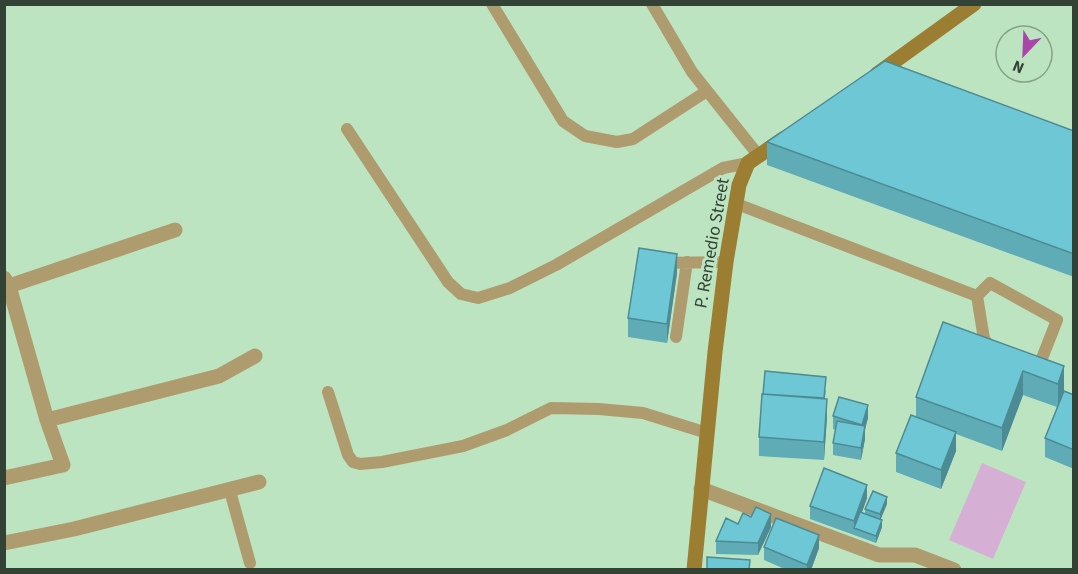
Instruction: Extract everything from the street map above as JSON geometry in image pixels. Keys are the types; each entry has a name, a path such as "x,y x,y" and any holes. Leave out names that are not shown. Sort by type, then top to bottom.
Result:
{"street":[{"path":"866,82 974,4"},
{"path":"753,160 798,129"},
{"name":"P. Remedio Street","path":"694,570 726,262 739,185 753,160"},
{"path":"4,478 63,465 6,285 175,230"},
{"path":"47,420 219,376 255,356"},
{"path":"4,543 74,529 259,482"},
{"path":"701,489 879,555 915,555 954,570"}],"lane":[{"path":"492,4 563,121 585,136 617,142 633,139 708,91"},
{"path":"347,129 448,282 461,294 478,298 510,288 556,265 723,168 753,160 708,91 692,72 652,4"},
{"path":"885,68 904,72"},
{"path":"736,204 977,296"},
{"path":"676,337 687,262"},
{"path":"660,263 726,262"},
{"path":"990,283 1057,320 1039,366 991,348 984,339 977,296 990,283"},
{"path":"328,392 348,455 353,462 360,464 382,462 463,446 507,429 551,408 599,409 643,414 707,433"},
{"path":"230,491 250,563"}],"shaded area":[{"path":"982,463 1026,482 993,559 949,540"}],"building":[{"path":"885,61 1074,131 1074,254 767,142"},
{"path":"639,248 677,254 667,324 628,318"},
{"path":"943,322 1064,366 1058,384 1023,371 1002,428 916,397"},
{"path":"765,371 826,377 824,398 763,394"},
{"path":"1064,391 1074,395 1074,450 1045,438"},
{"path":"762,394 827,399 824,442 759,437"},
{"path":"839,397 868,405 862,425 833,416"},
{"path":"911,415 956,432 941,470 896,453"},
{"path":"837,421 865,426 861,448 833,443"},
{"path":"824,468 867,485 854,521 810,506"},
{"path":"873,491 887,497 880,514 865,509"},
{"path":"756,507 771,514 758,543 716,541 726,518 738,524 743,513 751,517"},
{"path":"860,512 882,520 876,536 854,528"},
{"path":"776,518 819,535 807,565 764,547"},
{"path":"707,557 750,560 749,570 707,570"}]}
